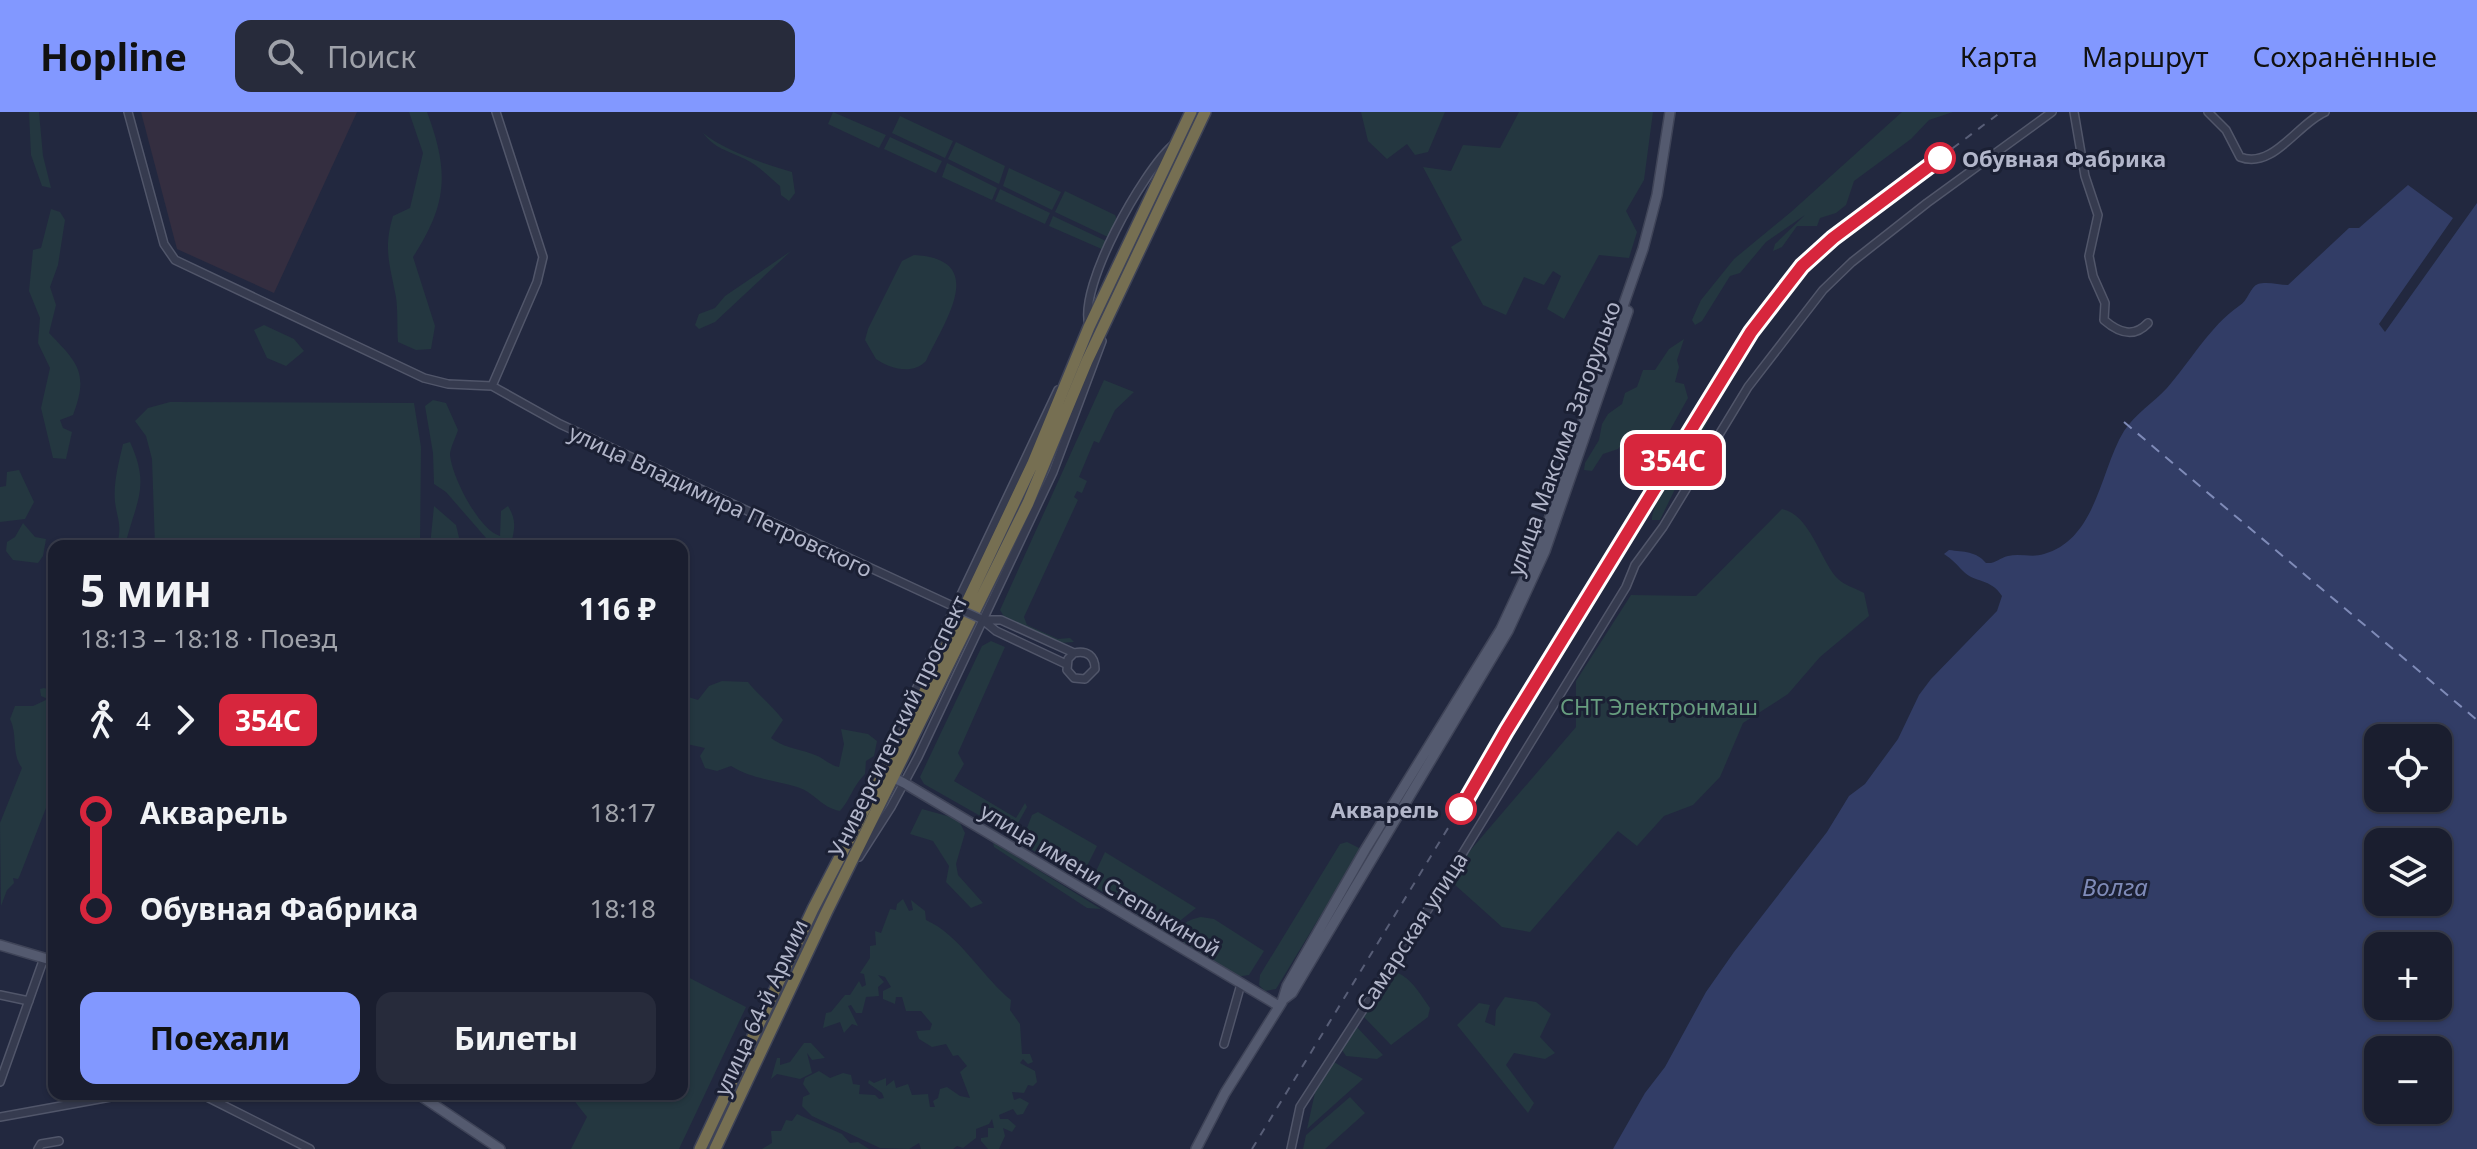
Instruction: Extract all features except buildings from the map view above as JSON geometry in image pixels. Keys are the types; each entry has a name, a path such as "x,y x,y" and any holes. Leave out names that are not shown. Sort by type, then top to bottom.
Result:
{"highway":[{"name":"Университетский проспект","path":"813,909 879,781 1033,463 1089,327 1191,112"},
{"name":"Университетский проспект","path":"842,882 899,780 1028,503 1087,361 1205,112"},
{"name":"улица 64-й Армии","path":"715,1149 842,882"},
{"name":"улица 64-й Армии","path":"700,1149 813,909"}],"main road":[{"name":"улица Максима Загорулько","path":"1196,1149 1225,1093 1280,1004 1292,993 1508,631 1545,551 1648,251 1673,142 1673,112"},
{"name":"улица имени Степыкиной","path":"899,780 1241,984 1280,1004"},
{"path":"879,781 899,780"},
{"path":"0,945 48,959"},
{"path":"427,1100 500,1149"}],"street":[{"path":"128,112 164,244 175,260 432,381 492,386 539,275 543,257 496,112"},
{"name":"Самарская улица","path":"1291,1149 1300,1107 1434,900 1626,587 1635,565 1663,527 1748,387 1823,290 1852,262 2052,112"},
{"path":"2208,112 2226,130 2240,157 2249,161 2269,153 2325,112"},
{"path":"2071,113 2085,176 2098,215 2089,256 2093,276 2105,303 2104,320 2120,332 2128,333 2141,330 2148,323"},
{"path":"1089,327 1086,309 1089,292 1112,241 1157,159 1177,142"},
{"name":"Университетский проспект","path":"899,780 1068,438 1116,300"},
{"name":"Университетский проспект","path":"813,909 1089,327"},
{"name":"улица Владимира Петровского","path":"492,386 572,430 981,619"},
{"path":"981,619 1001,620 1074,653 1085,652 1092,657 1093,673 1079,680 1069,675 1066,664 996,631 981,619"},
{"path":"1066,664 1074,653"},
{"path":"0,1082 29,1001 48,961"},
{"path":"1224,1044 1241,984"},
{"path":"0,995 29,1001"},
{"path":"0,1117 94,1100"},
{"path":"213,1100 310,1149"},
{"path":"38,1149 41,1144 59,1141"}],"shaded area":[{"path":"141,112 357,112 274,293 177,249"}],"green space":[{"path":"29,112 39,112 43,156 51,188 42,186 31,155"},
{"path":"409,112 427,112 441,170 439,203 425,238 413,257 435,326 431,349 416,350 398,342 397,303 388,248 393,216 410,208 423,153"},
{"path":"833,112 886,135 879,148 828,124"},
{"path":"1361,112 1445,112 1428,152 1415,155 1407,144 1387,159 1368,141"},
{"path":"1519,112 1653,112 1644,180 1626,211 1637,232 1629,258 1599,255 1564,319 1547,309 1561,276 1553,271 1544,285 1524,277 1506,315 1483,305 1451,247 1462,240 1423,167 1451,171 1463,145 1500,148"},
{"path":"1902,112 1953,112 1929,120 1911,139 1854,181 1846,205 1836,213 1820,218 1817,226 1797,226 1782,247 1773,251 1775,244 1805,215 1766,242 1740,273 1730,276 1702,321 1695,325 1692,320 1701,300 1734,259"},
{"path":"900,116 953,141 945,158 892,133"},
{"path":"703,133 733,151 792,172 795,193 789,201 781,195 780,186 759,168 717,146"},
{"path":"890,137 942,161 936,173 884,149"},
{"path":"956,142 1005,166 999,184 948,159"},
{"path":"947,163 997,188 992,200 942,177"},
{"path":"1009,168 1061,192 1052,210 1003,186"},
{"path":"1000,189 1050,213 1045,224 995,201"},
{"path":"1065,191 1115,215 1117,220 1110,238 1055,212"},
{"path":"51,209 60,212 65,220 58,265 50,287 56,305 49,333 74,361 80,379 73,415 60,420 63,428 72,432 66,459 53,458 41,408 50,368 38,343 40,318 29,291 33,250 41,248"},
{"path":"1053,216 1108,242 1104,250 1049,226"},
{"path":"791,251 715,322 699,329 695,325 699,314 715,308 725,296"},
{"path":"914,255 937,259 950,268 956,280 955,295 926,361 915,368 901,369 876,359 865,340 902,261"},
{"path":"264,325 294,339 304,351 286,366 267,358 254,330"},
{"path":"1684,339 1677,360 1679,367 1675,382 1684,384 1688,398 1665,439 1647,454 1636,450 1636,437 1625,440 1618,449 1603,454 1592,471 1584,470 1608,414 1622,404 1625,393 1637,387 1643,370 1655,370 1669,349"},
{"path":"1104,380 1134,392 1115,410 1099,443 1094,441 1079,477 1087,481 1082,493 1077,491 1074,497 1078,500 1024,617 1027,625 1058,639 1070,638 1074,642 1059,643 1005,618 1000,610"},
{"path":"433,400 446,403 458,430 450,455 452,465 468,502 484,524 500,536 501,511 508,506 514,519 512,540 488,540 446,492 434,484 433,453 425,406"},
{"path":"170,402 414,403 421,447 420,540 155,540 152,459 146,436 135,421 148,408"},
{"path":"1710,417 1660,520 1652,520 1666,484"},
{"path":"130,442 136,457 140,492 127,540 118,540 116,480 123,444"},
{"path":"19,470 34,502 25,519 0,522 0,487 6,486 7,472"},
{"path":"434,506 456,525 460,540 431,540"},
{"name":"СНТ Электронмаш","path":"1782,509 1800,519 1836,577 1864,593 1869,616 1820,657 1788,694 1743,723 1720,777 1693,805 1664,816 1637,846 1618,831 1530,932 1502,927 1454,884 1456,867 1576,727 1576,681 1631,595 1696,596"},
{"path":"23,523 35,537 46,539 43,556 38,563 13,560 6,551 7,542 15,537"},
{"path":"991,641 1005,647 958,753 964,764 954,781 1016,818 1025,803 1027,807 1012,834 924,784 920,777 982,646"},
{"path":"722,681 748,682 783,720 771,738 835,766 839,767 844,744 841,729 868,734 877,741 874,756 866,761 865,774 840,811 797,787 755,777 731,766 717,771 705,768 700,756 705,748 688,744 688,697 698,700 709,686"},
{"path":"40,689 48,689 48,699 41,696"},
{"path":"48,699 48,803 20,875 18,879 13,878 14,883 7,890 1,906 0,823 22,768 10,719 15,706 33,706"},
{"path":"922,809 958,819 965,833 956,864 958,875 983,903 971,908 946,882 949,866 933,841 910,834"},
{"path":"1038,812 1097,846 1082,876 1076,877 1021,843 1032,815"},
{"path":"993,842 1101,909 1087,908 994,847"},
{"path":"1347,842 1361,849 1276,989 1265,991 1259,985 1260,975 1340,844"},
{"path":"1105,852 1196,908 1166,932 1090,884"},
{"path":"836,879 709,1149 705,1149 831,883"},
{"path":"903,899 909,911 913,910 911,900 925,911 926,920 950,936 1011,1000 1010,1010 1020,1024 1022,1054 1030,1054 1033,1062 1028,1064 1023,1059 1020,1063 1035,1071 1037,1082 1033,1086 1028,1085 1024,1093 1012,1092 1014,1100 1020,1098 1029,1103 1023,1114 1017,1115 1013,1109 999,1115 1000,1119 1008,1119 1016,1126 1012,1132 1003,1128 1005,1136 999,1149 988,1149 981,1141 981,1138 988,1137 988,1128 994,1128 992,1119 989,1124 976,1129 976,1138 963,1148 921,1149 919,1143 909,1149 880,1148 812,1116 802,1106 803,1097 810,1094 803,1084 805,1078 819,1071 830,1078 843,1073 851,1075 853,1084 860,1085 859,1094 875,1095 879,1099 884,1098 882,1093 868,1083 869,1080 874,1083 886,1078 886,1086 894,1080 896,1088 908,1084 912,1095 928,1094 930,1107 935,1107 933,1101 938,1098 940,1089 947,1087 960,1096 970,1098 960,1072 967,1066 958,1055 953,1056 946,1044 932,1047 919,1039 916,1031 930,1030 932,1024 921,1011 906,1011 902,997 896,997 895,1004 883,999 883,991 891,987 885,977 878,975 884,982 878,987 879,996 866,997 862,1013 856,1013 851,1005 848,1006 858,1026 852,1024 844,1033 840,1022 823,1028 826,1013 831,1012 845,995 850,995 859,981 862,987 866,985 864,974 860,973 870,958 870,946 876,945 875,931 881,933 890,909 896,910"},
{"path":"1201,917 1214,919 1264,951 1249,975 1235,977 1235,974 1178,939 1185,924"},
{"path":"1392,971 1409,981 1430,1008 1428,1017 1391,1045 1362,1015"},
{"path":"688,977 746,1007 679,1149 571,1149 587,1117 574,1100 688,1100"},
{"path":"1505,997 1536,1002 1551,1014 1540,1037 1555,1053 1545,1059 1514,1053 1506,1065 1534,1103 1528,1113 1457,1025 1479,1003 1490,1005 1485,1022 1495,1026 1496,1010"},
{"path":"1355,1025 1383,1055 1377,1059 1346,1056 1342,1050"},
{"path":"804,1043 811,1043 825,1058 812,1060 807,1053 812,1073 800,1079 777,1074 771,1079 777,1058 780,1058 780,1065 790,1062"},
{"path":"1334,1062 1363,1079 1307,1129 1316,1088"},
{"path":"1350,1097 1365,1113 1325,1149 1303,1149 1306,1135"},
{"path":"797,1114 842,1134 850,1143 858,1142 869,1149 762,1149 772,1143 771,1131 781,1131 786,1120 792,1121"}],"water":[{"name":"Волга","path":"2408,185 2453,218 2379,324 2385,332 2477,203 2477,1149 1613,1149 1645,1093 1665,1067 1706,992 1734,952 1827,832 1849,796 1865,784 1898,739 1919,695 1931,679 1997,611 2002,596 1998,590 1967,575 1944,554 1949,550 1969,553 1989,563 2012,555 2040,555 2062,546 2086,519 2116,447 2133,419 2167,388 2219,324 2242,304 2255,286 2265,283 2288,285 2349,228 2359,228"}],"ferry route":[{"path":"2124,422 2477,720"}],"railway":[{"path":"1252,1149 1751,332 1802,266 1833,238 2001,112"}],"train":[{"name":"354С","path":"1461,809 1751,332 1802,266 1855,220 1940,158"}],"place":[{"name":"Обувная Фабрика","path":"1940,158"},
{"name":"Акварель","path":"1461,809"}]}
